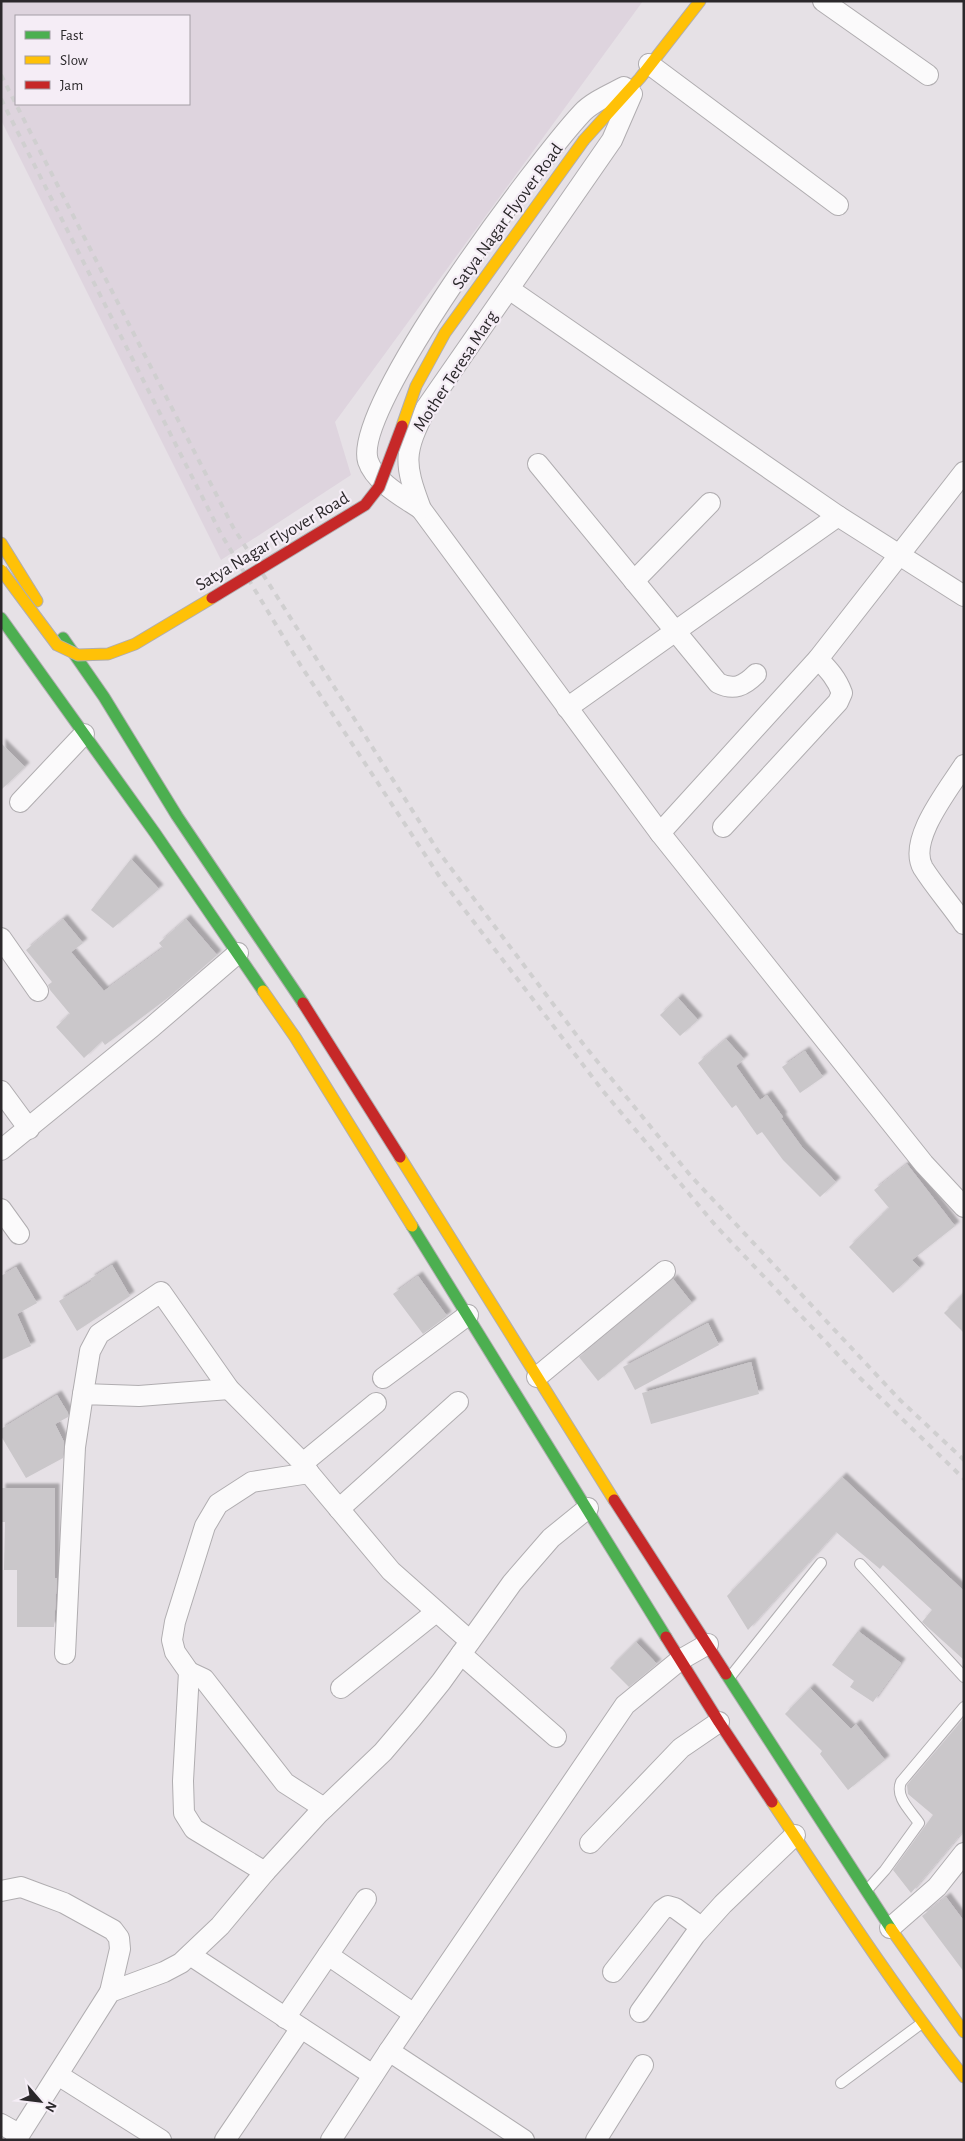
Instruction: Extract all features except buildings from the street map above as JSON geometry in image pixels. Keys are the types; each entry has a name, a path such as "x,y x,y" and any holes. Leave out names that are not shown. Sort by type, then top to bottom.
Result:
{"main road":[{"name":"Mother Teresa Marg","path":"584,140 644,71 700,1"},
{"name":"Satya Nagar Flyover Road","path":"1,570 57,645 78,655 108,654 135,644 312,539 365,505 378,487 387,469 416,386 445,333 584,140"},
{"path":"1,542 36,600 104,697 166,824 238,953 316,1070 588,1508 680,1660 795,1835 923,2022 964,2077"},
{"path":"1,618 84,734 166,824 271,954 537,1378 866,1891 890,1928 961,2021"}],"street":[{"path":"823,1 928,75"},
{"path":"644,71 838,205"},
{"name":"Mother Teresa Marg","path":"420,509 410,480 407,458 411,437 436,393 612,140 644,71"},
{"name":"Mother Teresa Marg","path":"420,509 375,474 368,460 367,441 380,406 404,360 432,315 545,158 584,111 644,71"},
{"path":"509,288 838,516 964,596"},
{"path":"538,464 718,683 728,688 738,687 756,674"},
{"path":"660,833 818,659 964,472"},
{"path":"634,581 710,503"},
{"path":"420,509 660,833 924,1164 964,1207"},
{"path":"566,708 838,516"},
{"path":"723,827 838,702 842,693 839,685 834,676 818,659"},
{"path":"20,802 84,734"},
{"path":"964,765 922,833 918,850 922,866 964,924"},
{"path":"1,938 38,991"},
{"path":"1,1150 29,1129 238,953"},
{"path":"1,1091 29,1129"},
{"path":"1,1208 19,1234"},
{"path":"537,1378 665,1271"},
{"path":"65,1654 76,1447 90,1350 99,1334 161,1292 230,1389 306,1468 391,1571 436,1612 465,1647 556,1737"},
{"path":"383,1378 468,1315"},
{"path":"83,1394 139,1396 230,1389"},
{"path":"339,1509 458,1402"},
{"path":"324,1808 285,1783 204,1679 189,1672 175,1652 172,1640 175,1622 205,1526 218,1504 252,1482 306,1468 376,1403"},
{"path":"110,1992 164,1972 190,1956 220,1926 265,1872 324,1808 383,1752 441,1682 512,1583 550,1538 588,1508"},
{"path":"341,1688 436,1612"},
{"path":"331,2140 414,2014 625,1705 680,1660 708,1644"},
{"path":"189,1672 183,1781 184,1813 194,1829 265,1872"},
{"path":"590,1843 681,1748 719,1722"},
{"path":"640,2012 701,1928 795,1835"},
{"path":"890,1928 937,1887 964,1854"},
{"path":"1,1891 21,1887 64,1903 113,1930 119,1938 120,1949 110,1992 17,2137 1,2124"},
{"path":"225,2140 293,2023 328,1955 366,1899"},
{"path":"613,1972 662,1910 668,1906 675,1908 701,1928"},
{"path":"328,1955 414,2014"},
{"path":"190,1956 373,2075"},
{"path":"389,2051 524,2140"},
{"path":"596,2140 643,2065"},
{"path":"58,2075 161,2140"}],"lane":[{"path":"729,1678 821,1563"},
{"path":"860,1564 964,1677"},
{"path":"866,1891 885,1870 919,1823 900,1796 898,1789 901,1782 964,1707"},
{"path":"841,2083 923,2022"}],"shaded area":[{"path":"1,1 643,1 335,422 351,475 221,560 1,120"}],"railway":[{"path":"1,75 15,102"},
{"path":"1,99 221,534 301,666 441,879 603,1091 716,1226 860,1378 964,1479"},
{"path":"16,105 233,527 438,851 584,1045 690,1175 900,1400 964,1460"}],"traffic: fast":[{"path":"1,618 155,833 263,991"},
{"path":"63,638 104,697 177,816 303,1003"},
{"path":"412,1226 666,1637"},
{"path":"726,1674 891,1929"}],"traffic: slow":[{"path":"584,140 640,78 700,1"},
{"path":"402,426 416,386 445,333 584,140"},
{"path":"1,543 37,601"},
{"path":"1,570 57,645 78,655 108,654 135,644 212,598"},
{"path":"263,991 295,1037 412,1226"},
{"path":"400,1157 614,1500"},
{"path":"772,1802 889,1976 964,2077"},
{"path":"891,1929 964,2032"}],"traffic: jam":[{"path":"212,598 365,505 379,487 402,426"},
{"path":"303,1003 400,1157"},
{"path":"614,1500 726,1674"},
{"path":"666,1637 772,1802"}]}
